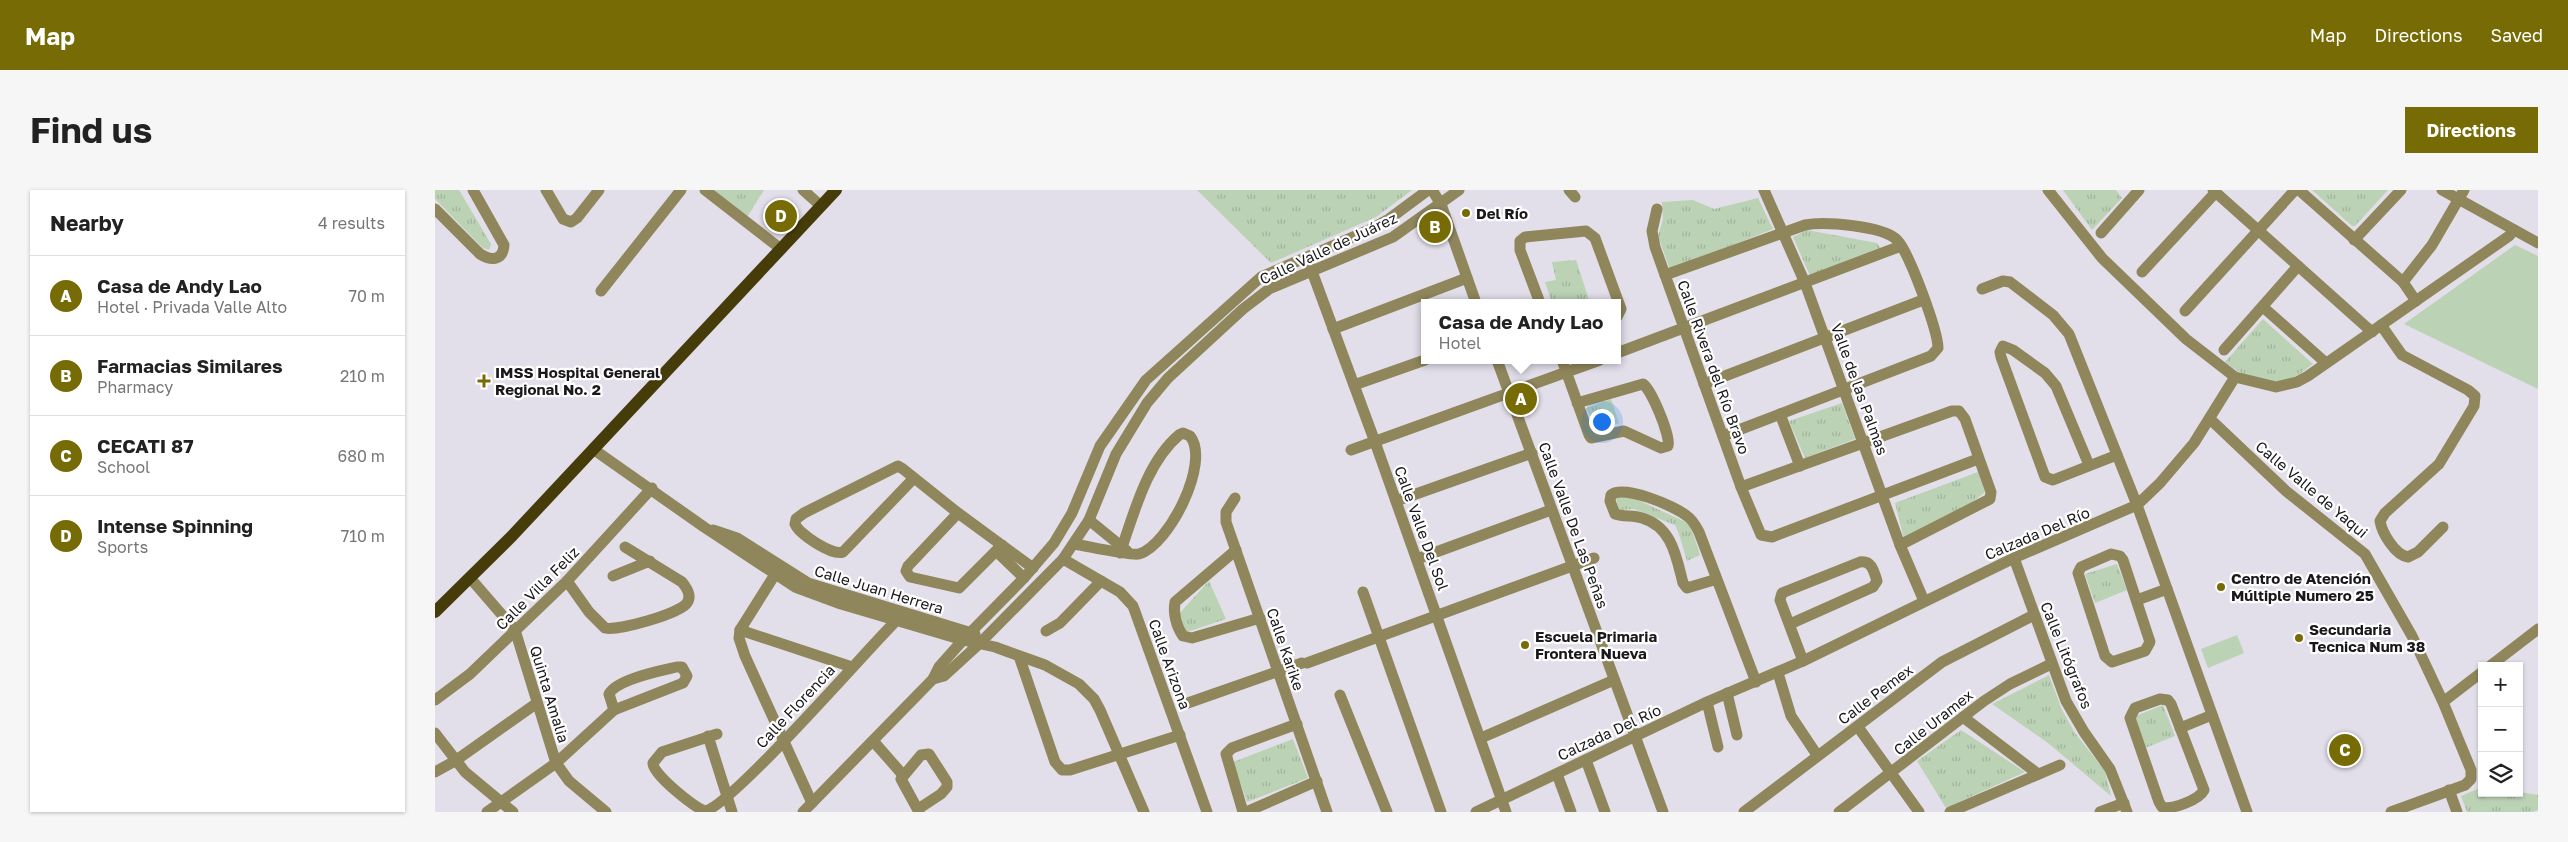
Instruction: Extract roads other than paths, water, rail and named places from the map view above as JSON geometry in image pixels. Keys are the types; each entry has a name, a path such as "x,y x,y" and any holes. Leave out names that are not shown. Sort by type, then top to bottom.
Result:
{"main road":[{"path":"435,612 471,579 836,190"}],"street":[{"path":"435,208 480,254 489,260 495,259 503,251 504,244 473,190"},
{"path":"546,190 563,219 571,222 577,218 599,190"},
{"path":"601,290 681,190"},
{"path":"705,190 781,249"},
{"path":"803,190 821,206"},
{"name":"Calle Valle de Juárez","path":"933,679 939,667 966,636 1024,578 1054,543 1072,513 1100,446 1146,380 1261,277 1375,226 1428,190"},
{"path":"1433,190 1441,204 1475,299"},
{"name":"Calle Valle de Juárez","path":"933,679 944,676 982,641 1063,559 1089,520 1116,454 1157,390 1243,309 1269,289 1393,237 1459,190"},
{"name":"Valle de las Palmas","path":"1764,190 1805,283 1901,545 1924,601"},
{"path":"2048,190 2102,258 2186,339 2235,377 2266,386 2285,386 2308,376 2509,236 2514,230"},
{"path":"2185,311 2295,190"},
{"path":"2299,190 2403,282 2416,301"},
{"path":"2354,240 2401,190"},
{"path":"2443,190 2462,195 2514,230 2538,243"},
{"path":"2101,233 2135,191"},
{"path":"2142,272 2214,191 2298,266 2376,329 2402,355 2468,390 2475,396 2474,406 2439,464 2385,512 2380,521 2392,544 2401,554 2408,557 2418,552 2443,527"},
{"path":"2403,282 2432,245 2462,195"},
{"name":"Calle Rivera del Río Bravo","path":"1657,209 1653,223 1653,238 1741,487 1759,532 1765,537 1773,537 1883,496"},
{"path":"1665,275 1782,232 1813,223 1844,224 1893,237 1901,246 1923,300 1937,343 1937,351 1931,356 1723,436"},
{"path":"1538,299 1520,250 1519,241 1525,237 1586,231 1595,238 1617,299"},
{"path":"1621,352 1901,246"},
{"name":"Calle Valle Del Sol","path":"1306,256 1438,615 1506,812"},
{"path":"2224,350 2298,266"},
{"path":"1261,277 1269,289"},
{"path":"1333,328 1467,278"},
{"path":"1982,289 2003,281 2010,282 2059,321 2069,334 2137,505 2247,812"},
{"path":"1704,384 1923,300"},
{"path":"2263,307 2326,363"},
{"path":"2089,465 2051,379 2013,350 2003,346 2000,352 2001,357 2045,477 2053,480 2117,455"},
{"path":"1354,385 1421,361"},
{"name":"Calle Valle De Las Peñas","path":"1499,364 1571,566 1663,812"},
{"path":"1562,364 1589,436 1595,438 1619,430 1661,448 1665,448 1669,442 1648,390 1643,384 1577,403"},
{"path":"1351,450 1590,364"},
{"name":"Calzada Del Río","path":"1475,812 1707,702 1778,673 2014,558 2137,505 2177,464 2210,419 2235,377"},
{"path":"1741,487 1952,411 1961,412 1991,492 1987,502 1901,545"},
{"path":"1780,414 1800,466"},
{"name":"Calle Valle de Yaqui","path":"2210,419 2286,491 2365,554 2412,636 2443,702 2471,770 2471,779 2465,785 2449,790"},
{"path":"1074,544 1138,554 1148,548 1175,520 1196,465 1197,449 1190,436 1183,433 1179,435 1156,464 1147,482 1123,551"},
{"path":"1100,446 1116,454"},
{"name":"Calle Juan Herrera","path":"593,448 652,488 704,528 778,571 813,595 899,616 966,636 1063,673 1079,684 1094,699 1119,755 1140,811"},
{"path":"1396,501 1532,453"},
{"path":"1883,496 1979,459"},
{"path":"914,478 846,550 839,554 831,552 803,534 795,524 796,520 804,513 898,466 914,478 999,548 1033,568"},
{"name":"Calle Villa Feliz","path":"435,700 470,674 567,581 652,488"},
{"path":"1717,579 1696,587 1687,588 1683,583 1671,541 1663,530 1644,518 1615,514 1610,501 1611,495 1621,490 1635,493 1687,516 1699,532 1757,682"},
{"name":"Calle Karike","path":"1235,498 1227,508 1225,517 1327,812"},
{"path":"1417,559 1551,510"},
{"path":"958,514 908,566 907,573 912,578 959,588 999,548"},
{"path":"1089,520 1123,551"},
{"path":"567,581 601,626 616,629 679,610 689,599 682,582 650,561 625,548"},
{"path":"999,548 1024,578"},
{"path":"1236,550 1175,602 1174,613 1179,630 1183,636 1192,638 1260,618"},
{"path":"2111,554 2120,556 2137,600 2149,636 2149,646 2145,650 2112,662 2105,656 2078,578 2078,570 2111,554"},
{"path":"1185,704 1379,637 1593,558"},
{"name":"Calle Litógrafos","path":"2014,558 2066,701 2084,732 2110,768 2125,807"},
{"name":"Calle Arizona","path":"1063,559 1126,597 1133,606 1207,812"},
{"path":"613,576 650,561"},
{"path":"1790,624 1873,586 1877,581 1871,565 1867,561 1860,562 1785,590 1782,593 1780,600 1803,661"},
{"path":"778,571 740,630 739,638 745,656 813,803"},
{"name":"Quinta Amalia","path":"471,579 515,630 555,762 569,781 606,812"},
{"path":"1046,631 1060,623 1101,581"},
{"path":"2137,600 2167,589"},
{"path":"1363,592 1441,812"},
{"path":"988,614 998,625"},
{"name":"Calle Pemex","path":"1744,812 1942,662 2034,615"},
{"name":"Calle Florencia","path":"705,811 713,808 727,796 784,740 899,616"},
{"path":"2495,662 2538,628"},
{"path":"740,630 852,667"},
{"path":"1019,656 1055,762 1062,770 1070,770 1180,735"},
{"name":"Calle Uramex","path":"1839,812 1963,717 2010,684 2051,664"},
{"path":"487,812 555,762 614,710 683,683 687,676 685,670 680,666 616,686 609,694 614,710"},
{"path":"1778,673 1791,716 1817,755"},
{"path":"2443,702 2478,675"},
{"path":"803,812 874,742 933,679"},
{"path":"1481,738 1614,680"},
{"path":"1727,694 1737,735"},
{"path":"1339,695 1387,812"},
{"path":"2165,699 2171,704 2180,728 2204,790 2199,796 2164,808 2159,802 2130,718 2131,710 2147,703 2165,699"},
{"path":"1707,702 1717,747"},
{"path":"435,772 455,761 537,703"},
{"path":"2180,728 2213,715"},
{"path":"1963,717 2038,774"},
{"path":"1297,724 1228,751 1226,759 1244,812 1317,782"},
{"path":"1858,727 1919,812"},
{"path":"435,733 465,772 513,812"},
{"path":"705,811 697,807 652,767 655,757 662,752 713,735 732,812"},
{"path":"874,742 903,775"},
{"path":"929,754 947,782 945,791 918,810 902,784 903,775 921,755 929,754"},
{"path":"1586,760 1605,812"},
{"path":"1950,812 2060,765"},
{"path":"1557,774 1571,812"},
{"path":"2391,812 2449,790 2457,812"},
{"path":"2100,812 2125,807"}],"place":[{"name":"Del Río","path":"1466,213"},
{"name":"Intense Spinning","path":"781,216"},
{"name":"Farmacias Similares","path":"1435,227"},
{"name":"IMSS Hospital General Regional No. 2","path":"484,381"},
{"name":"Casa de Andy Lao","path":"1521,399"},
{"name":"Centro de Atención Múltiple Numero 25","path":"2221,587"},
{"name":"Secundaria Tecnica Num 38","path":"2299,638"},
{"name":"Escuela Primaria Frontera Nueva","path":"1525,645"},
{"name":"CECATI 87","path":"2345,750"}]}
